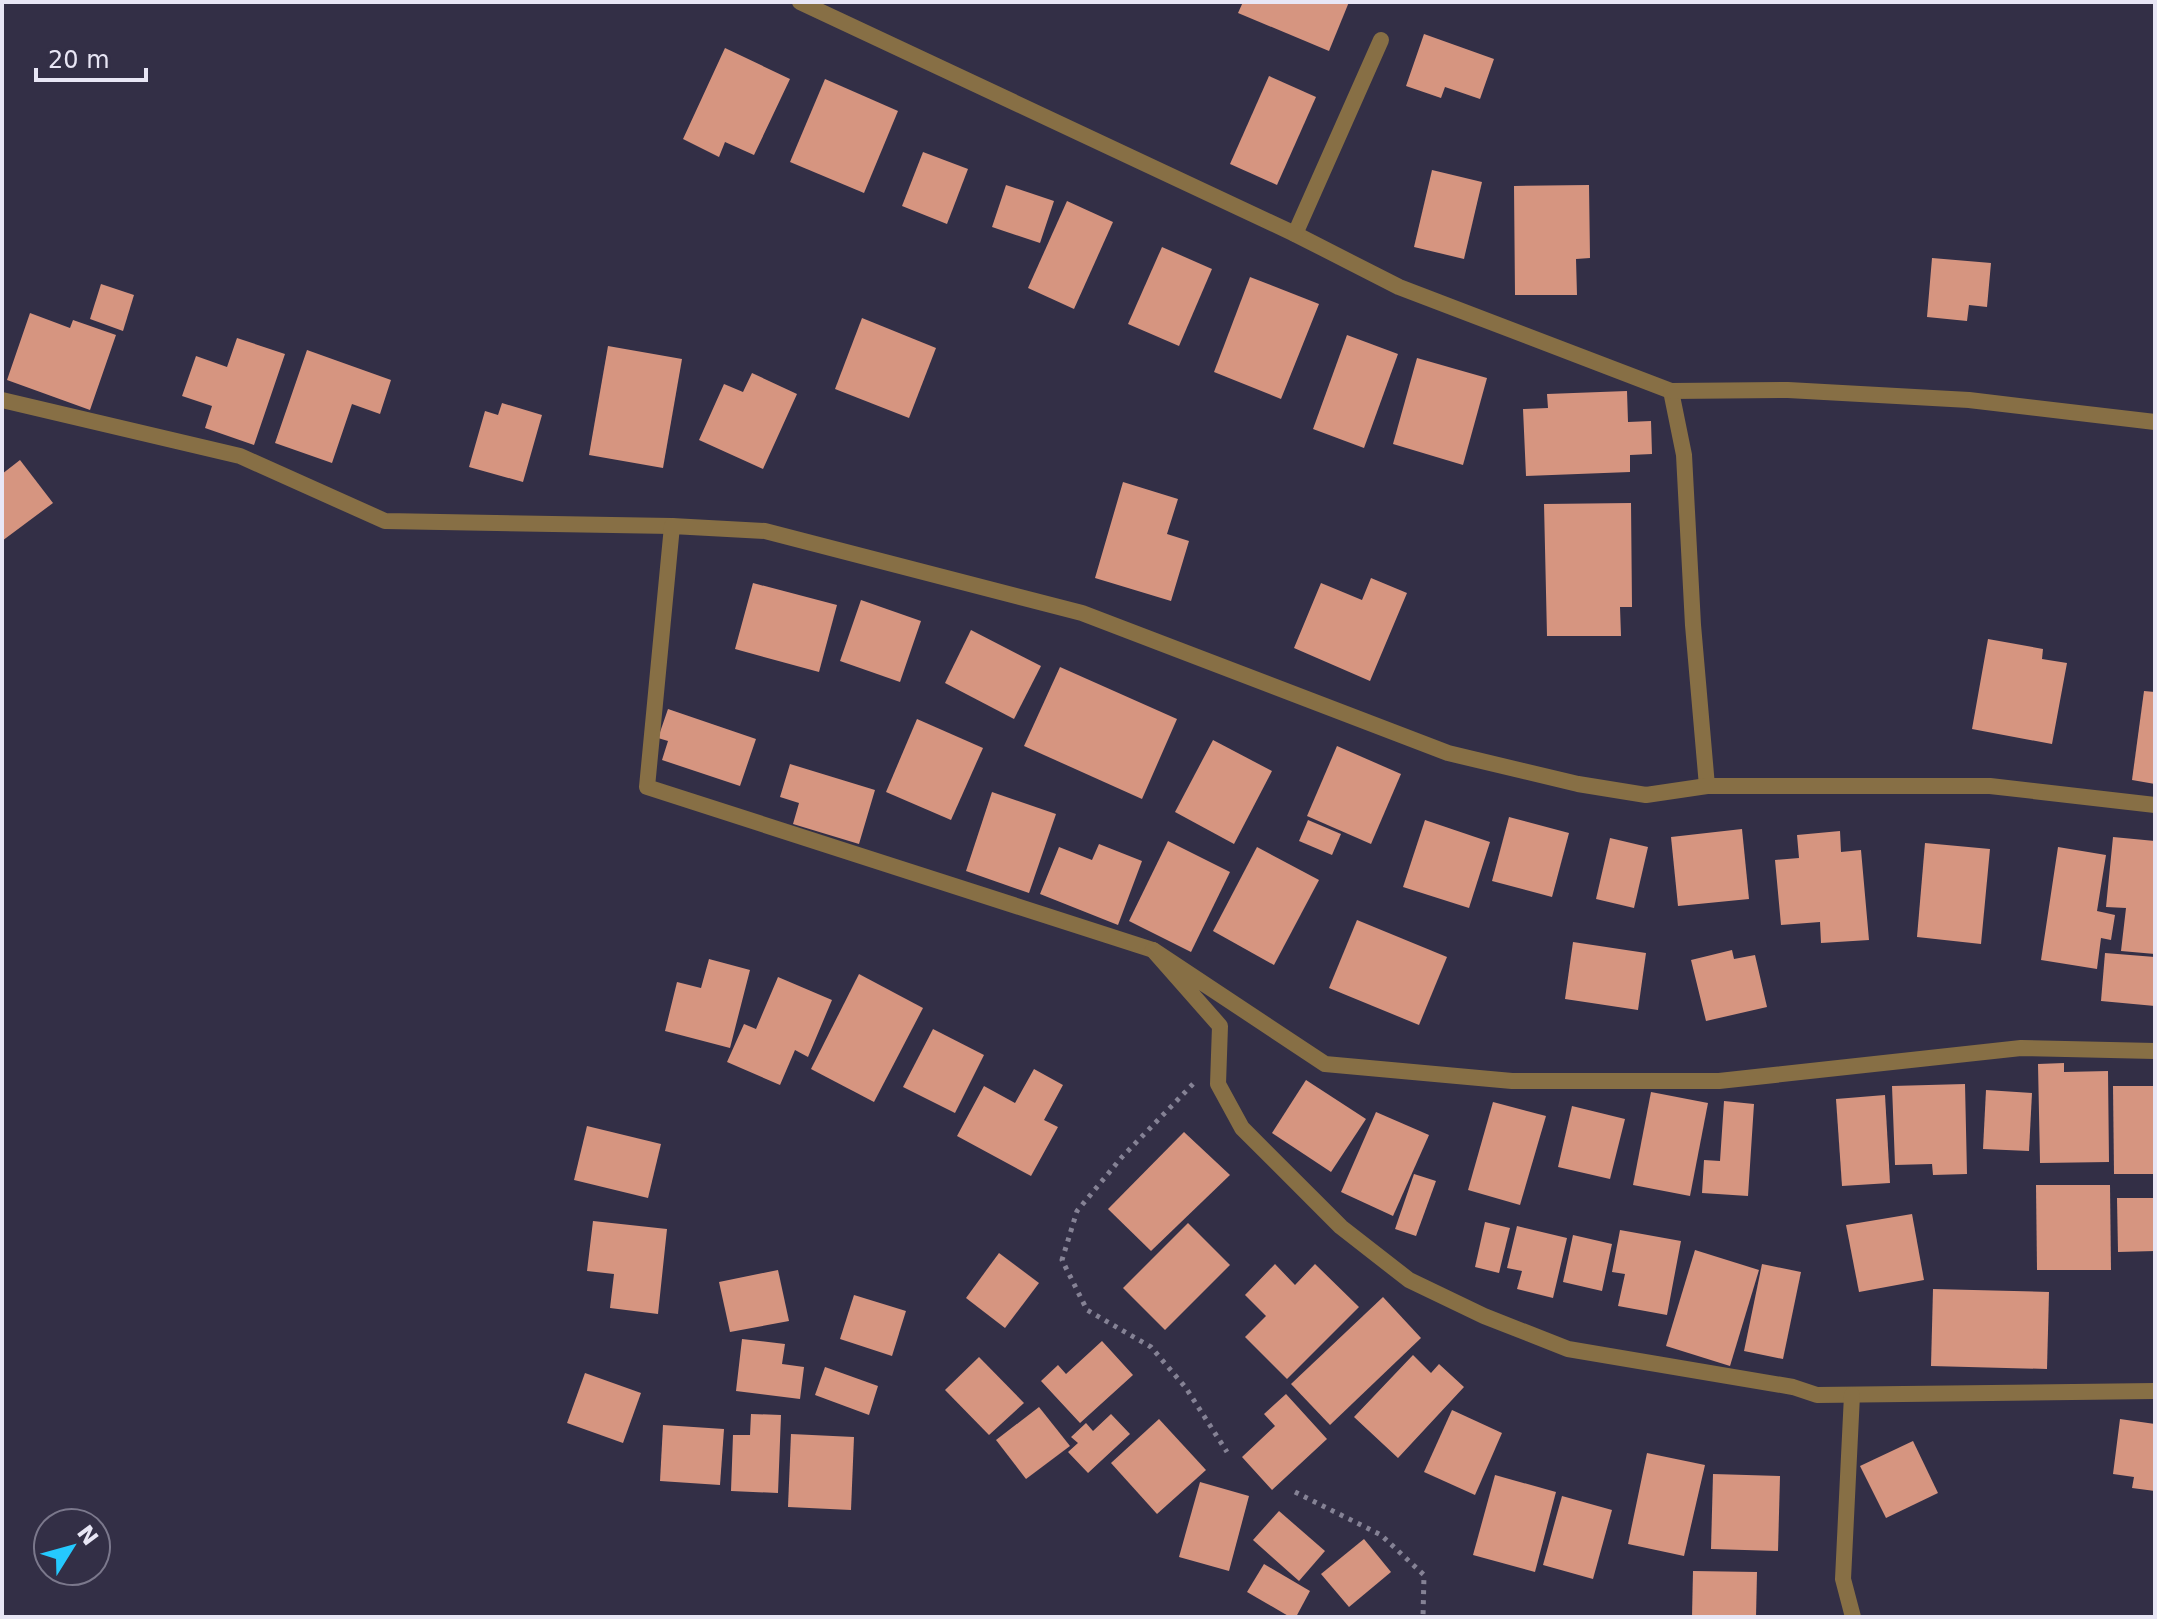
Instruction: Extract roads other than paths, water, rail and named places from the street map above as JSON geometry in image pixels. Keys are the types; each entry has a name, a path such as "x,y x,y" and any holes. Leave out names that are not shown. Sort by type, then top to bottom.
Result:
{"street":[{"path":"800,2 1295,234 1399,287 1671,391 1788,390 1954,399 2155,422"},
{"path":"1295,234 1381,40"},
{"path":"1671,391 1684,455 1693,625 1707,786"},
{"path":"2,400 240,456 385,521 672,526 765,531 1082,613 1448,753 1578,784 1646,795 1707,786 1990,786 2155,805"},
{"path":"672,526 647,787 1153,950 1325,1064 1512,1081 1719,1081 2021,1048 2155,1051"},
{"path":"1153,950 1220,1026 1218,1084 1242,1128 1341,1227 1409,1280 1484,1316 1568,1349 1793,1387 1817,1395 2155,1391"},
{"path":"1852,1395 1843,1579 1853,1617"}]}
